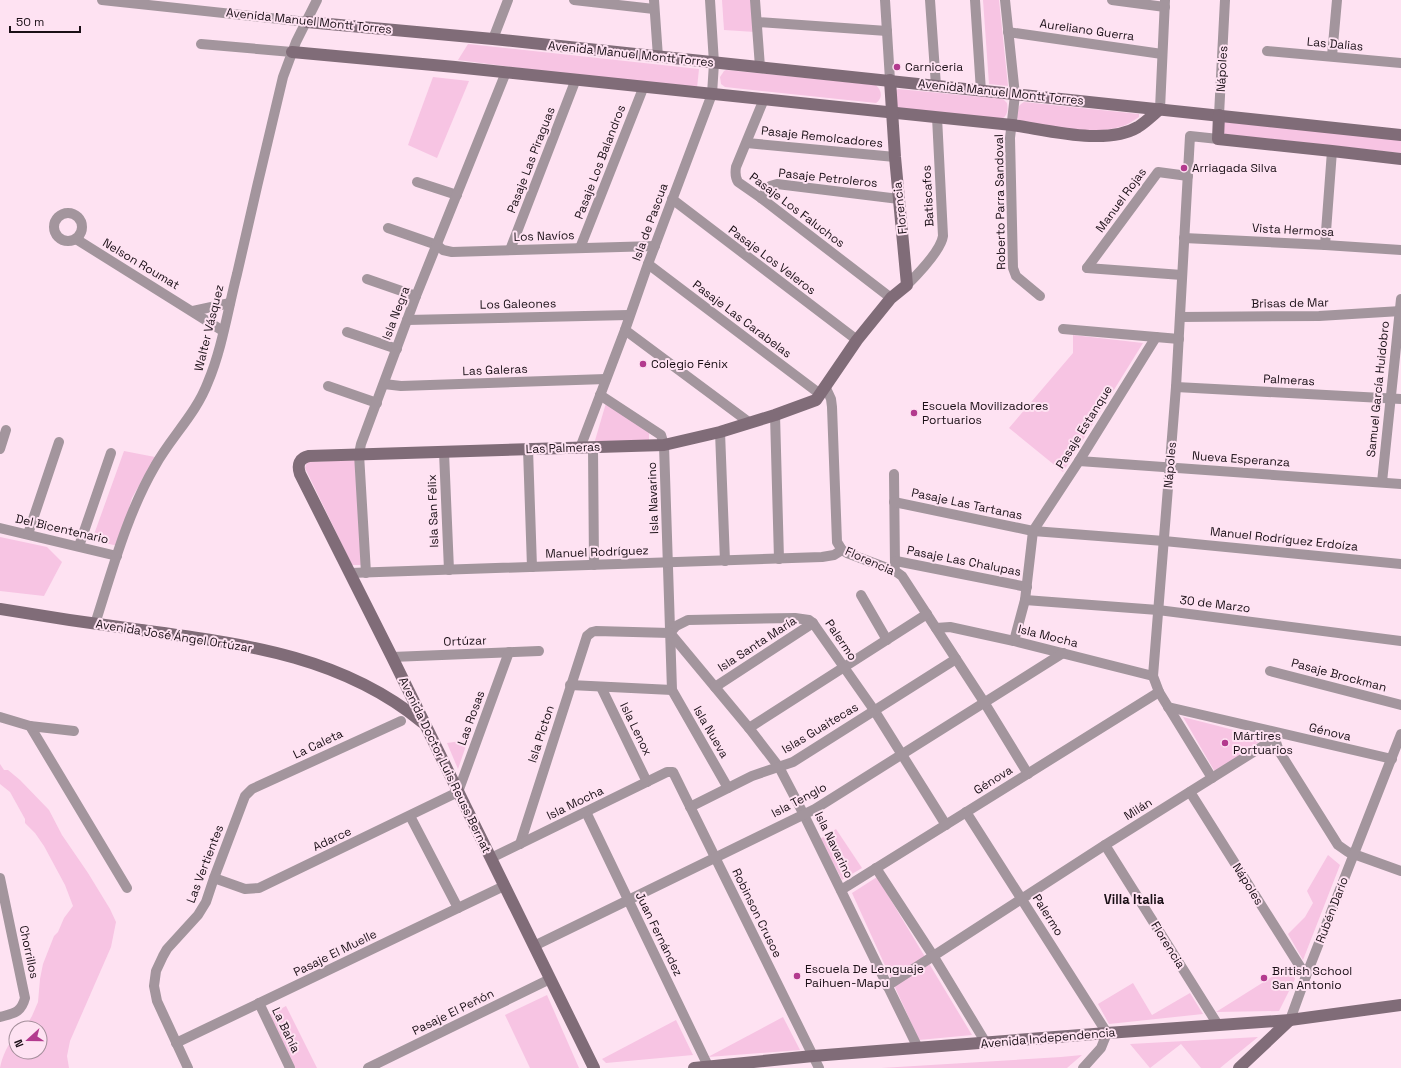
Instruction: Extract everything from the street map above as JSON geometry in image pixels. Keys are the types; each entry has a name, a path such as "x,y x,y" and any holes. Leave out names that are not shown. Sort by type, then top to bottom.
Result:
{"street":[{"name":"Avenida Manuel Montt Torres","path":"102,0 126,1 307,22 493,38 714,63 890,80 1015,95 1401,135"},
{"name":"Walter Vásquez","path":"95,624 132,513 154,466 191,415 205,390 212,371 230,303 283,77 292,52 317,0"},
{"path":"493,38 508,0"},
{"path":"574,0 654,5 658,57"},
{"name":"Isla de Pascua","path":"580,448 712,94 714,63 710,0"},
{"path":"755,0 760,67"},
{"name":"Florencia","path":"885,0 895,157 907,285"},
{"path":"930,0 936,86"},
{"path":"975,0 981,91"},
{"name":"Roberto Parra Sandoval","path":"1006,0 1015,95 1010,138 1013,270 1016,276 1040,296"},
{"path":"201,44 506,72 1012,125 1075,134 1108,136 1119,134 1138,127 1160,109 1165,4 1112,0"},
{"name":"Nápoles","path":"1212,778 1159,692 1153,676 1176,387 1190,136 1218,139 1225,0"},
{"path":"1332,56 1338,0"},
{"path":"757,22 887,31"},
{"name":"Aureliano Guerra","path":"1008,32 1162,54"},
{"name":"Las Dalias","path":"1267,50 1401,63"},
{"name":"Isla Negra","path":"366,573 359,454 361,444 416,296 506,72"},
{"name":"Pasaje Las Piraguas","path":"510,250 576,80"},
{"name":"Pasaje Los Balandros","path":"580,248 644,86"},
{"name":"Pasaje Los Faluchos","path":"764,99 736,167 735,175 738,182 892,298"},
{"name":"Batiscafos","path":"907,285 920,272 941,243 943,236 937,117"},
{"path":"1218,139 1401,159"},
{"name":"Pasaje Remolcadores","path":"747,143 895,157"},
{"path":"1326,245 1332,151"},
{"name":"Manuel Rojas","path":"1182,275 1087,268 1158,172 1188,176"},
{"path":"418,182 457,195"},
{"name":"Pasaje Petroleros","path":"761,198 769,188 777,184 899,199"},
{"name":"Pasaje Los Veleros","path":"672,199 857,340"},
{"name":"Los Navíos","path":"388,228 436,245 443,250 452,252 655,246"},
{"name":"Vista Hermosa","path":"1184,238 1401,250"},
{"name":"Nelson Roumat","path":"76,239 223,331"},
{"name":"Pasaje Las Carabelas","path":"648,264 823,390"},
{"path":"367,279 416,296"},
{"path":"823,390 857,340 892,298 907,285"},
{"name":"Samuel García Huidobro","path":"1382,482 1396,399 1401,299"},
{"path":"192,311 230,303"},
{"name":"Brisas de Mar","path":"1180,317 1319,316 1400,311"},
{"name":"Los Galeones","path":"407,320 630,314"},
{"path":"1063,329 1179,339"},
{"path":"625,330 750,423"},
{"path":"347,332 397,348"},
{"name":"Pasaje Estanque","path":"1034,531 1156,337"},
{"name":"Las Galeras","path":"384,384 401,386 606,379"},
{"path":"328,386 377,403"},
{"name":"Palmeras","path":"1176,387 1396,399"},
{"name":"Florencia","path":"823,390 831,399 832,407 837,542 842,550 847,553 895,566 984,702 1028,774"},
{"name":"Las Palmeras","path":"299,462 308,456 664,445 720,432 775,415 816,400 823,390"},
{"name":"Isla Navarino","path":"600,395 661,435 664,445 672,690"},
{"path":"775,415 779,559"},
{"path":"0,449 6,430"},
{"path":"720,432 725,561"},
{"path":"28,534 59,442"},
{"path":"593,448 594,565"},
{"path":"528,449 532,567"},
{"name":"Isla San Félix","path":"444,452 449,570"},
{"path":"79,546 111,453"},
{"name":"Nueva Esperanza","path":"1079,461 1401,484"},
{"name":"Avenida Doctor Luis Reuss Bernat","path":"299,462 298,467 300,474 426,725 594,1068"},
{"path":"894,474 895,566"},
{"name":"Pasaje Las Tartanas","path":"894,502 1034,531 1164,541"},
{"name":"Del Bicentenario","path":"0,528 117,556"},
{"path":"1014,641 1025,600 1034,531"},
{"name":"Manuel Rodríguez Erdoíza","path":"1164,541 1401,564"},
{"name":"Manuel Rodríguez","path":"350,573 779,559 829,556 842,550"},
{"name":"Pasaje Las Chalupas","path":"895,566 1027,587"},
{"path":"861,595 887,640"},
{"name":"30 de Marzo","path":"1025,600 1158,610 1401,641"},
{"name":"Avenida José Ángel Ortúzar","path":"0,609 95,624 222,641 306,660 338,672 373,689 409,712 426,725"},
{"path":"749,728 927,614"},
{"name":"Palermo","path":"670,633 676,626 688,620 795,618 808,620 813,623 874,710 946,825"},
{"name":"Isla Santa María","path":"715,687 813,623"},
{"name":"Isla Mocha","path":"936,628 950,627 1014,641 1153,676"},
{"name":"Isla Picton","path":"520,844 585,638 589,634 596,631 670,633"},
{"name":"Isla Navarino","path":"670,633 749,728 779,767 918,1048"},
{"name":"Ortúzar","path":"392,657 539,651"},
{"name":"Las Rosas","path":"458,792 509,652"},
{"name":"Isla Tenglo","path":"534,946 803,813 814,809 1063,653"},
{"name":"Islas Guaitecas","path":"690,807 752,776 793,762 956,659"},
{"name":"Pasaje Brockman","path":"1270,671 1401,705"},
{"path":"570,685 672,690"},
{"name":"Isla Lenox","path":"601,686 647,782"},
{"name":"Isla Nueva","path":"672,690 728,788"},
{"name":"Génova","path":"841,890 1159,692"},
{"name":"Génova","path":"1168,707 1392,759"},
{"path":"0,717 30,726 74,731"},
{"name":"La Caleta","path":"247,793 252,789 401,721"},
{"path":"30,726 127,888"},
{"path":"1276,733 1277,747 1335,840 1343,849 1401,871"},
{"name":"Milán","path":"887,986 1266,743 1276,733"},
{"name":"Rubén Darío","path":"1239,1068 1290,1020 1353,854 1401,734"},
{"name":"Isla Mocha","path":"491,858 647,782 671,772"},
{"name":"Robinson Crusoe","path":"671,772 674,774 819,1068"},
{"name":"Adarce","path":"214,878 241,888 254,889 458,792"},
{"name":"Nápoles","path":"1190,792 1306,976"},
{"name":"Las Vertientes","path":"188,1068 157,1001 154,986 156,971 162,956 167,949 202,909 206,902 247,793"},
{"name":"Juan Fernández","path":"586,812 708,1067"},
{"name":"Palermo","path":"966,812 1107,1033"},
{"path":"410,816 458,908"},
{"name":"Florencia","path":"1105,845 1218,1025"},
{"path":"876,868 934,957 986,1043"},
{"name":"Chorrillos","path":"0,878 25,998 23,1006 20,1010 16,1013 0,1017"},
{"name":"Pasaje El Muelle","path":"176,1043 504,886"},
{"name":"Pasaje El Peñón","path":"368,1068 550,979"},
{"name":"La Bahía","path":"259,1004 290,1068"},
{"name":"Avenida Independencia","path":"694,1068 813,1056 1290,1020 1401,1005"},
{"path":"1083,1068 1101,1048 1107,1033"}],"shaded area":[{"path":"722,0 752,0 755,32 724,30"},
{"path":"983,0 999,0 1008,86 989,84"},
{"path":"468,44 699,69 697,88 582,76 458,60"},
{"path":"726,70 876,85 880,90 881,97 876,103 725,87 721,84 720,77"},
{"path":"433,77 469,81 437,158 408,145"},
{"path":"898,89 1003,99 1007,103 1007,112 1001,120 898,109 894,92"},
{"path":"1024,102 1139,114 1139,117 1125,125 1112,129 1074,130 1020,121 1017,118 1017,110"},
{"path":"1223,122 1401,138 1401,153 1223,134"},
{"path":"1073,335 1143,343 1063,472 1009,428 1073,353"},
{"path":"606,403 649,432 649,443 594,444"},
{"path":"124,451 155,457 132,498 118,546 92,540"},
{"path":"357,460 363,565 352,565 305,468 307,462"},
{"path":"0,537 47,547 62,562 44,596 0,591"},
{"path":"1183,717 1265,738 1215,772"},
{"path":"468,740 458,769 447,743"},
{"path":"0,764 4,770 8,770 20,780 49,810 62,835 88,873 110,909 116,922 111,947 70,1041 67,1056 69,1068 0,1068 8,1046 8,1060 48,1060 48,1020 30,1020 38,1002 43,964 54,936 58,932 64,918 73,906 65,885 44,846 35,833 25,823 25,819 10,792 0,784"},
{"path":"836,829 862,868 842,880 820,839"},
{"path":"1328,855 1340,865 1303,960 1288,934 1305,917 1313,903 1307,891"},
{"path":"877,877 972,1035 919,1040 852,893"},
{"path":"1289,966 1295,979 1279,1011 1216,1012"},
{"path":"1133,983 1152,1015 1190,993 1203,1014 1109,1024 1098,1004"},
{"path":"547,995 579,1068 530,1068 505,1015"},
{"path":"286,1006 317,1068 295,1068 269,1015"},
{"path":"783,1017 800,1050 708,1057"},
{"path":"676,1020 693,1055 606,1063 602,1059"},
{"path":"1258,1037 1220,1068 1201,1068 1181,1044 1150,1068 1130,1044"},
{"path":"1082,1055 1067,1068 881,1068 1061,1057"}],"place":[{"name":"Carniceria","path":"897,67"},
{"name":"Arriagada Silva","path":"1184,168"},
{"name":"Colegio Fénix","path":"643,364"},
{"name":"Escuela Movilizadores Portuarios","path":"914,413"},
{"name":"Mártires Portuarios","path":"1225,743"},
{"name":"Escuela De Lenguaje Paihuen-Mapu","path":"797,976"},
{"name":"British School San Antonio","path":"1264,978"}],"district":[{"name":"Villa Italia","path":"1134,899"}]}
